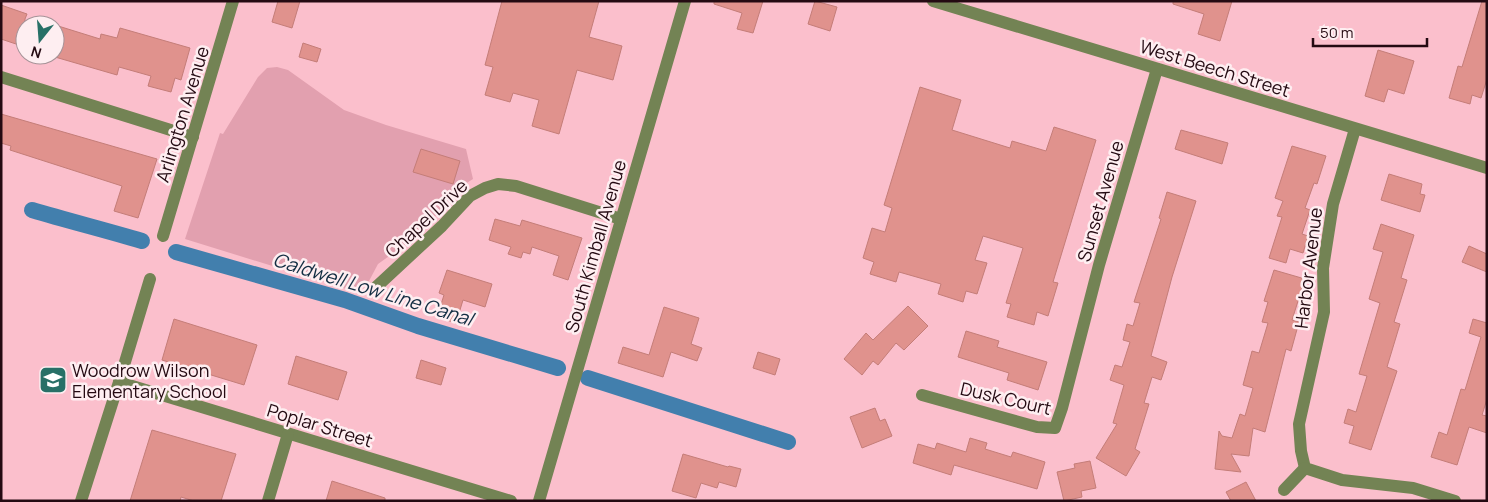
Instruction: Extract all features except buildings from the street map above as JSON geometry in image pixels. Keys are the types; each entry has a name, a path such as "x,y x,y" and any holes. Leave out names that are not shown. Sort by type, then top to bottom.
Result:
{"street":[{"name":"Arlington Avenue","path":"163,236 233,1"},
{"name":"South Kimball Avenue","path":"539,501 685,1"},
{"name":"West Beech Street","path":"933,1 1486,167"},
{"name":"Sunset Avenue","path":"1079,343 1099,265 1157,69"},
{"path":"1,77 193,137"},
{"name":"Harbor Avenue","path":"1306,468 1301,451 1299,424 1324,312 1323,268 1333,204 1355,128"},
{"name":"Chapel Drive","path":"374,289 442,226 470,196 498,184 516,186 621,219"},
{"path":"82,501 150,279"},
{"name":"Dusk Court","path":"922,395 1037,427 1055,428 1079,343"},
{"name":"Poplar Street","path":"120,382 510,501"},
{"path":"268,501 288,434"},
{"path":"1284,490 1306,468 1342,480 1413,488 1455,501"}],"shaded area":[{"path":"277,67 288,70 344,110 466,149 473,179 462,186 425,228 378,264 369,281 359,285 353,291 185,239 220,133 223,134 258,77 267,68"}],"waterway":[{"name":"Caldwell Low Line Canal","path":"32,210 142,241"},
{"name":"Caldwell Low Line Canal","path":"176,252 345,300 418,326 558,368"},
{"name":"Caldwell Low Line Canal","path":"588,378 788,442"}],"place":[{"name":"Woodrow Wilson Elementary School","path":"53,380"}]}
